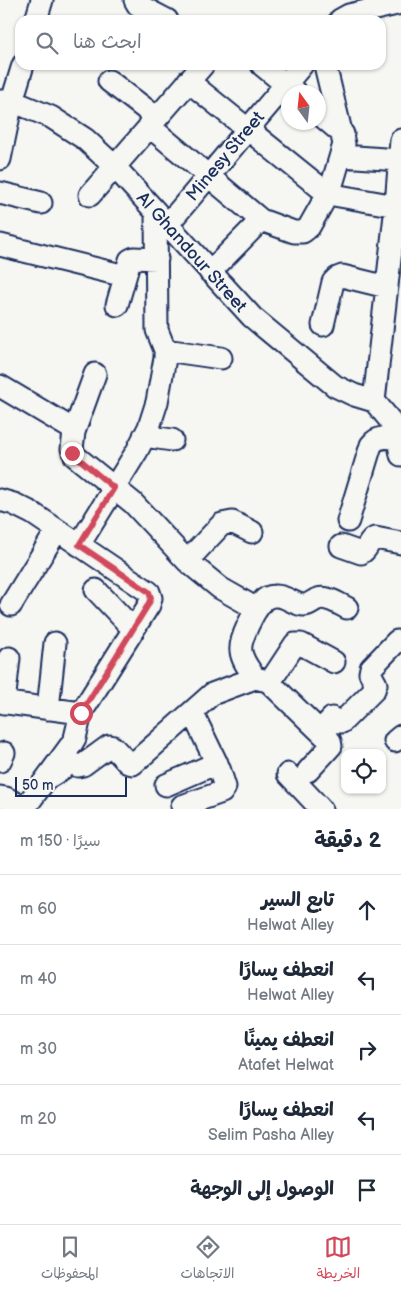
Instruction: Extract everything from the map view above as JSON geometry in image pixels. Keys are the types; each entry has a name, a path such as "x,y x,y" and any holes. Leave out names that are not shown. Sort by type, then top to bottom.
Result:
{"street":[{"path":"38,15 42,0"},
{"path":"135,0 138,4 157,15"},
{"path":"349,15 401,3"},
{"path":"0,159 6,101 21,70"},
{"path":"90,195 198,70"},
{"path":"268,70 285,85"},
{"name":"Minesy Street","path":"292,85 300,70"},
{"path":"109,81 208,176 261,220 294,232 303,232 309,227 336,177 344,144 326,70"},
{"path":"188,81 328,194 398,198"},
{"name":"Minesy Street","path":"162,218 208,176 247,129 281,97"},
{"name":"Al Ghandour Street","path":"6,101 51,117 85,139 114,166 252,317 335,386 354,395 374,401"},
{"path":"326,120 343,134"},
{"path":"342,156 400,150 398,198 374,401 389,419 400,445"},
{"path":"0,193 41,203"},
{"path":"79,545 149,427 157,402 166,358 157,330 157,258 162,218"},
{"path":"210,272 261,220"},
{"path":"0,245 126,276"},
{"path":"117,305 129,262 132,259 157,258"},
{"path":"323,325 333,282 336,278 342,276 387,286"},
{"path":"165,350 221,358"},
{"path":"95,374 74,432 72,453 133,503 187,561 220,588 257,609"},
{"path":"0,386 69,427 74,432"},
{"path":"144,436 172,440"},
{"path":"348,521 374,441 380,437 400,445"},
{"path":"0,500 14,504 32,513 149,592 150,601 81,713 75,738 24,808 6,798 0,797"},
{"path":"187,561 222,524 232,522 252,532"},
{"path":"11,605 56,530"},
{"path":"341,546 361,553 366,550 370,541 375,538 401,543"},
{"path":"96,590 133,629"},
{"path":"321,809 298,773 331,746 330,741 263,680 244,660 240,646 257,609 263,601 276,596 283,596 302,605 323,598 347,608"},
{"path":"320,731 332,718 342,722 374,690 376,684 370,673 371,668 397,641"},
{"path":"48,708 55,643"},
{"path":"43,782 71,763 78,766 83,765 109,746 113,747 128,763 133,764 212,694 263,680 295,644 301,644 334,662"},
{"path":"9,658 2,703 81,713"},
{"path":"182,806 224,790 224,780 192,712"},
{"path":"166,786 217,764"}],"route":[{"path":"72,453 114,488 79,545 149,592 151,598 81,713"}]}
